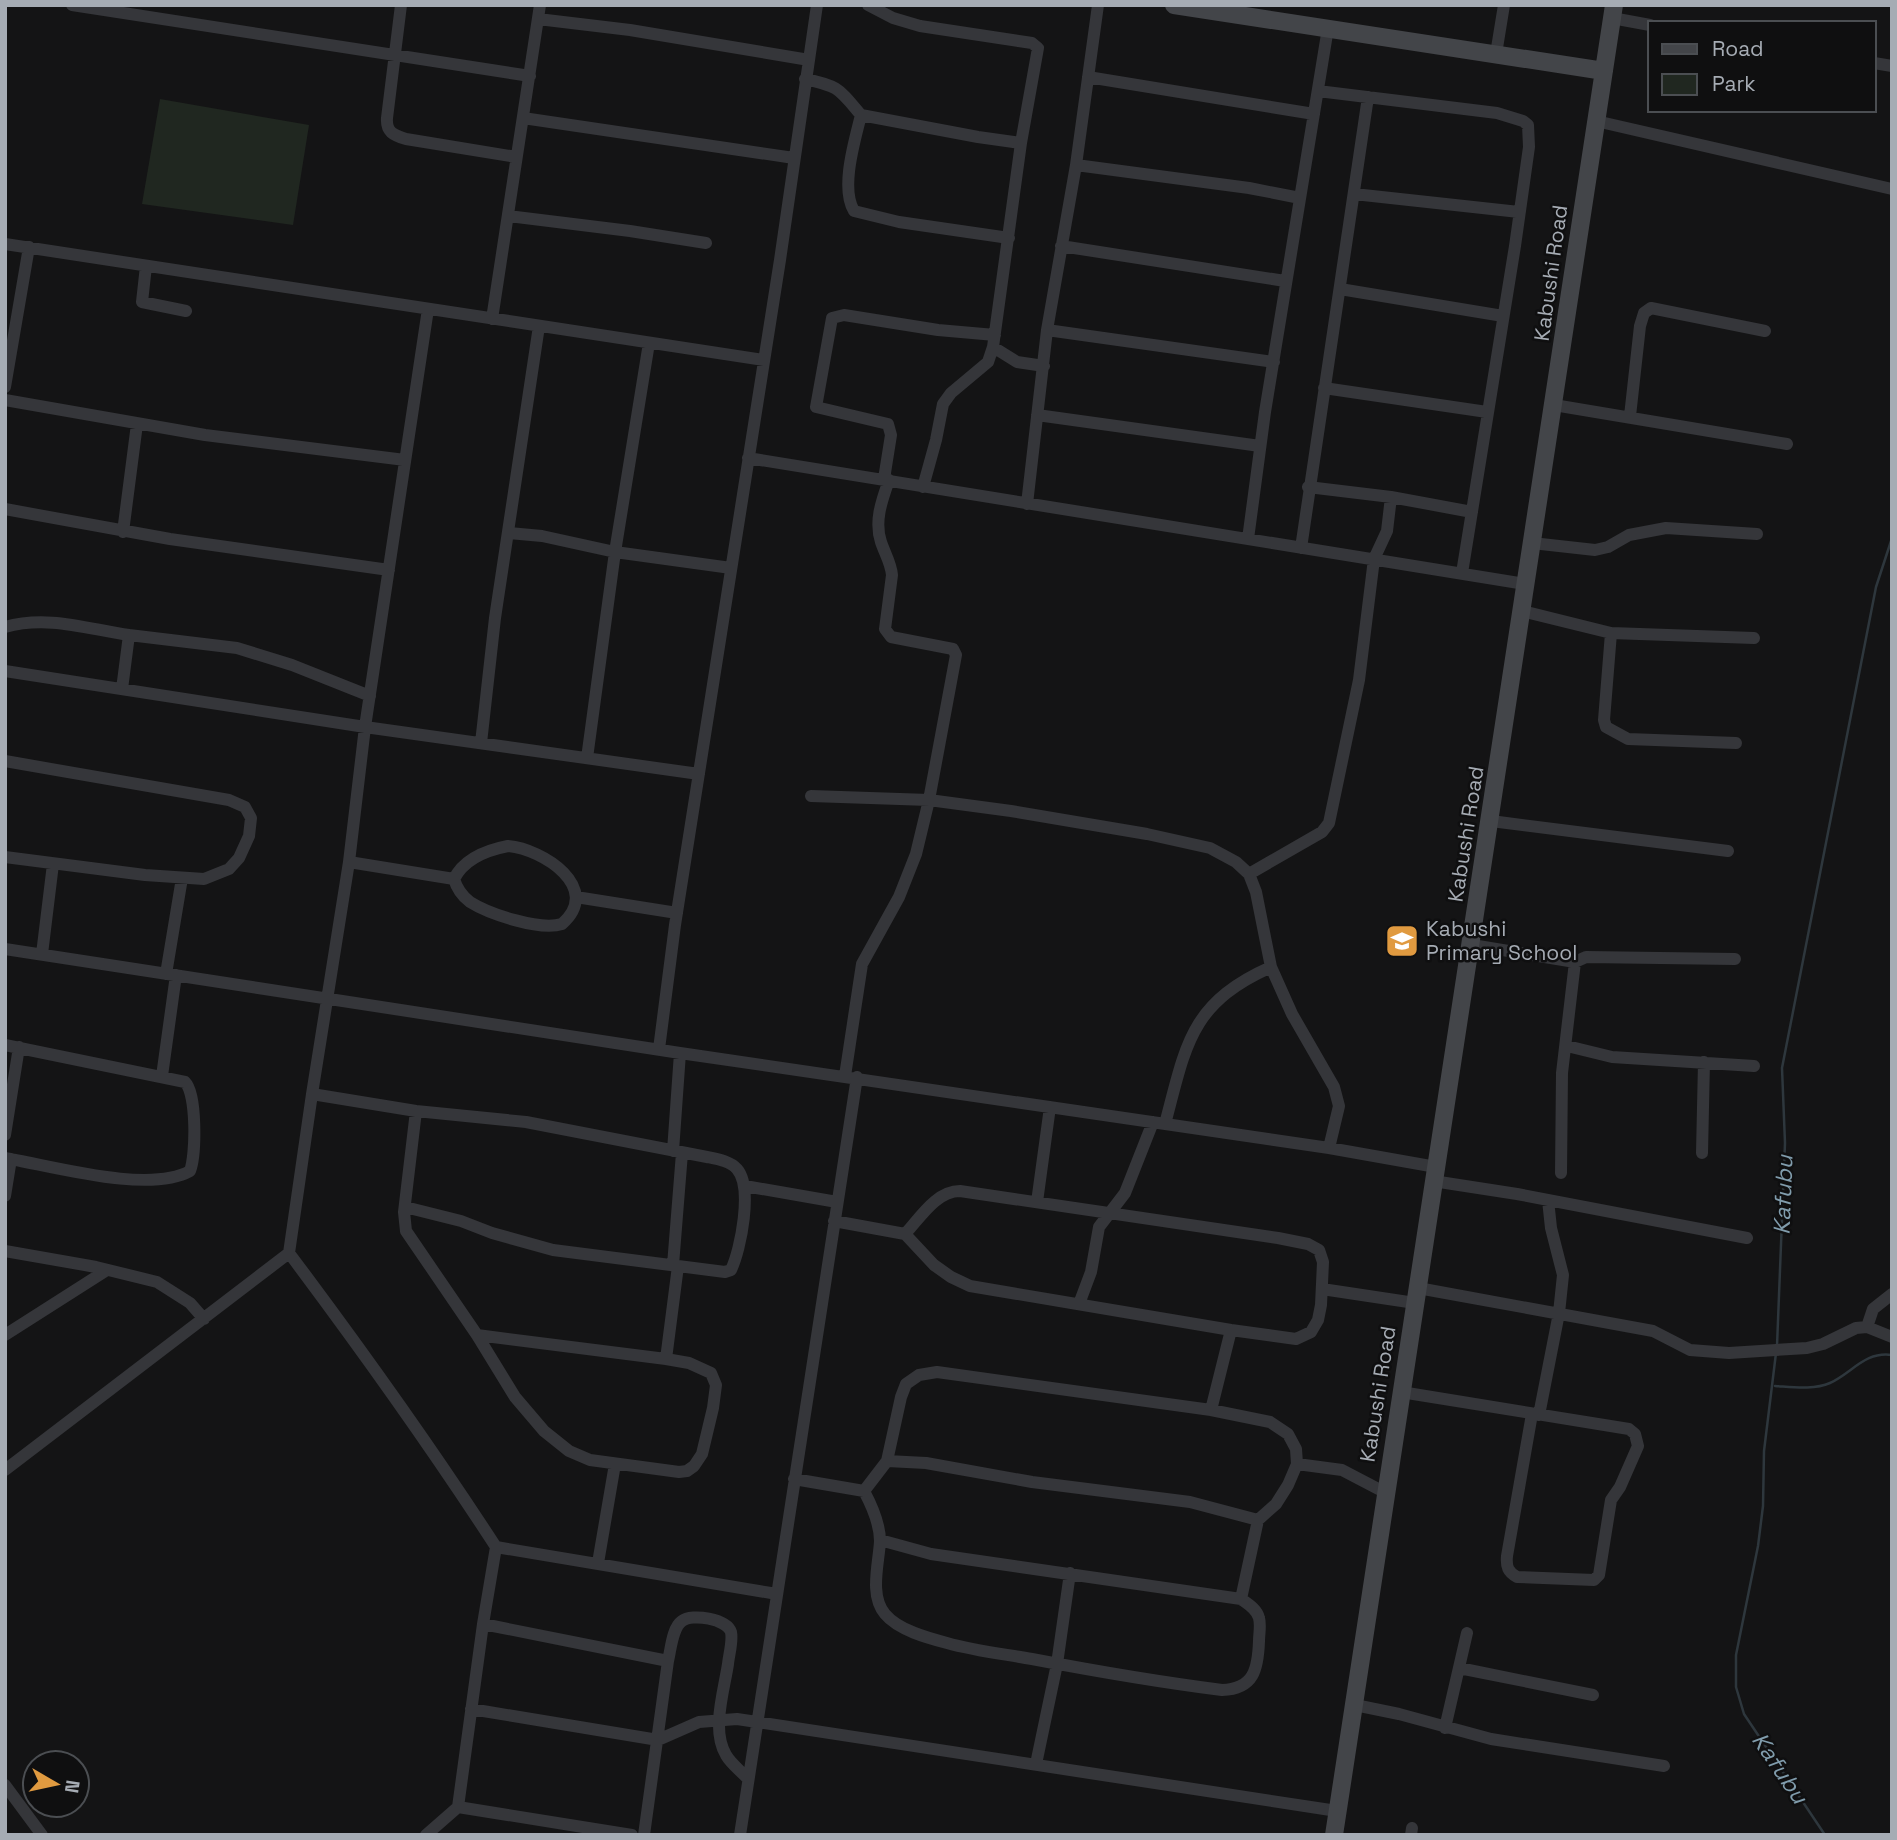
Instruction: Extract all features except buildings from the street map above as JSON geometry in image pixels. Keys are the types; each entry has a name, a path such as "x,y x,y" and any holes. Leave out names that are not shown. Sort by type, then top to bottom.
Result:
{"main road":[{"path":"1174,5 1604,71"},
{"name":"Kabushi Road","path":"1334,1835 1613,12"}],"street":[{"path":"72,5 530,76"},
{"path":"401,5 387,128 390,132 406,139 516,156"},
{"path":"659,1049 677,913 817,5"},
{"path":"868,5 893,18 920,26 1035,44 1038,48 1021,143 994,341 988,362 951,393 943,404 923,487"},
{"path":"1027,504 1047,330 1076,165 1098,5"},
{"path":"1496,54 1504,5"},
{"path":"492,319 539,12 809,60"},
{"path":"1613,12 1648,24"},
{"path":"1248,539 1285,281 1328,28"},
{"path":"1088,77 1314,114"},
{"path":"805,79 834,86 860,115 1021,143"},
{"path":"1318,91 1497,113 1528,125 1529,148 1462,573"},
{"path":"1301,548 1368,97"},
{"path":"860,115 848,186 854,211 899,222 1009,238"},
{"path":"523,118 794,158"},
{"path":"1596,121 1892,189"},
{"path":"1076,165 1222,184 1300,198"},
{"path":"1354,194 1519,212"},
{"path":"508,216 706,243"},
{"path":"5,243 764,360"},
{"path":"1062,246 1285,281"},
{"path":"5,387 29,247"},
{"path":"146,266 142,302 186,311"},
{"path":"1340,289 1503,316"},
{"path":"1630,416 1640,326 1644,313 1651,308 1765,331"},
{"path":"7,1467 289,1253 326,997 349,862 365,727 428,309"},
{"path":"740,1835 837,1202 862,964 899,897 916,854 929,800 956,652 953,649 891,637 885,629 891,567 880,539 878,515 887,480 891,435 888,424 816,407 832,318 844,315 994,341 1017,362 1044,366"},
{"path":"481,743 488,671 539,326"},
{"path":"1047,330 1274,362"},
{"path":"587,758 615,552 649,343"},
{"path":"1324,388 1487,412"},
{"path":"5,400 205,435 405,460"},
{"path":"1554,405 1787,444"},
{"path":"1037,415 1260,446"},
{"path":"123,532 137,424"},
{"path":"748,458 1525,584"},
{"path":"1308,487 1472,512"},
{"path":"1249,874 1322,832 1329,823 1359,680 1374,559 1387,531 1391,498"},
{"path":"5,509 123,532 389,569"},
{"path":"1532,543 1595,550 1608,547 1629,535 1665,528 1757,534"},
{"path":"509,533 542,536 615,552 731,568"},
{"path":"1522,611 1611,633 1754,638"},
{"path":"5,627 29,621 46,621 129,635 237,648 282,661 370,696"},
{"path":"1611,633 1604,720 1606,727 1628,738 1736,743"},
{"path":"122,689 129,635"},
{"path":"5,671 365,727 699,774"},
{"path":"5,761 229,800 244,807 251,818 249,836 239,858 229,869 204,879 5,857"},
{"path":"811,796 929,800 1081,822 1210,848 1236,862 1249,874 1260,908 1271,967 1292,1014 1334,1087 1339,1106 1329,1148"},
{"path":"1491,821 1728,851"},
{"path":"508,846 518,847 543,856 555,865 571,882 576,897 566,920 562,924 549,926 484,909 462,894 454,879 470,861 484,852 508,846"},
{"path":"349,862 454,879"},
{"path":"41,954 53,864"},
{"path":"162,1076 182,878"},
{"path":"576,897 677,913"},
{"path":"1472,946 1575,962 1586,957 1735,959"},
{"path":"5,949 680,1053 1329,1148 1548,1200 1747,1238"},
{"path":"1561,1173 1562,1073 1575,962"},
{"path":"1079,1304 1091,1272 1099,1227 1129,1186 1159,1123 1197,1024 1208,1009 1243,979 1271,967"},
{"path":"5,1045 185,1082 189,1086 193,1111 190,1171 150,1181 123,1179 8,1159 5,1196"},
{"path":"1567,1046 1612,1056 1754,1066"},
{"path":"5,1135 19,1047"},
{"path":"666,1359 675,1266 680,1053"},
{"path":"1702,1153 1704,1062"},
{"path":"312,1094 416,1111 526,1122 726,1161 737,1168 745,1186 741,1231 731,1270 709,1271 553,1250 492,1233 461,1220 405,1207"},
{"path":"1037,1202 1050,1107"},
{"path":"416,1111 405,1207 404,1223 408,1236 477,1335 514,1397 544,1431 580,1457 615,1465 680,1472 694,1466 702,1454 713,1408 715,1378 703,1368 666,1359 477,1335"},
{"path":"745,1186 837,1202"},
{"path":"834,1221 905,1234 934,1265 970,1286 1296,1339 1311,1332 1318,1320 1323,1262 1319,1250 1308,1244 1111,1212 950,1191 934,1202 905,1234"},
{"path":"1401,1392 1535,1415 1619,1426 1635,1434 1638,1446 1636,1454 1611,1500 1599,1575 1594,1580 1517,1577 1509,1573 1507,1568 1522,1459 1535,1415 1559,1313 1563,1275 1551,1228 1548,1200"},
{"path":"5,1251 157,1282 190,1303 204,1319"},
{"path":"289,1253 358,1344 439,1459 496,1547 458,1807 426,1835"},
{"path":"5,1335 107,1270"},
{"path":"1322,1289 1416,1295 1559,1313 1653,1331 1690,1350 1729,1353 1802,1349 1823,1344 1856,1328 1867,1327 1892,1337"},
{"path":"1867,1327 1874,1310 1892,1294"},
{"path":"1211,1410 1231,1330"},
{"path":"864,1491 887,1461 901,1397 906,1384 919,1375 937,1372 1211,1410 1270,1422 1288,1434 1296,1449 1297,1464 1276,1504 1258,1520 1241,1598"},
{"path":"887,1461 926,1463 1032,1482 1191,1502 1258,1520"},
{"path":"1297,1464 1342,1470 1386,1493"},
{"path":"598,1563 615,1465"},
{"path":"794,1479 864,1491"},
{"path":"864,1491 873,1508 880,1540 876,1563 879,1604 884,1614 894,1623 948,1643 1205,1688 1237,1689 1247,1682 1255,1670 1259,1656 1259,1618 1253,1607 1241,1598 931,1554 880,1540"},
{"path":"496,1547 777,1594"},
{"path":"1036,1764 1057,1664 1070,1573"},
{"path":"644,1835 668,1661 680,1621 688,1618 709,1618 724,1623 731,1630 720,1736 726,1756 748,1779"},
{"path":"483,1624 668,1661"},
{"path":"1446,1728 1467,1633"},
{"path":"1459,1668 1593,1695"},
{"path":"1355,1705 1491,1739 1664,1766"},
{"path":"471,1709 658,1740 699,1722 757,1722 1337,1811"},
{"path":"5,1785 42,1835"},
{"path":"458,1807 632,1835"}],"green space":[{"path":"160,99 309,125 293,225 142,204"}],"waterway":[{"name":"Kafubu","path":"1777,1346 1785,1143 1782,1068 1876,587 1892,538"},
{"name":"Kafubu","path":"1776,1353 1764,1451 1763,1506 1758,1546 1736,1655 1736,1687 1744,1714 1825,1835"},
{"path":"1775,1386 1817,1387 1838,1379 1866,1359 1892,1355"}],"place":[{"name":"Kabushi Primary School","path":"1402,941"}]}
